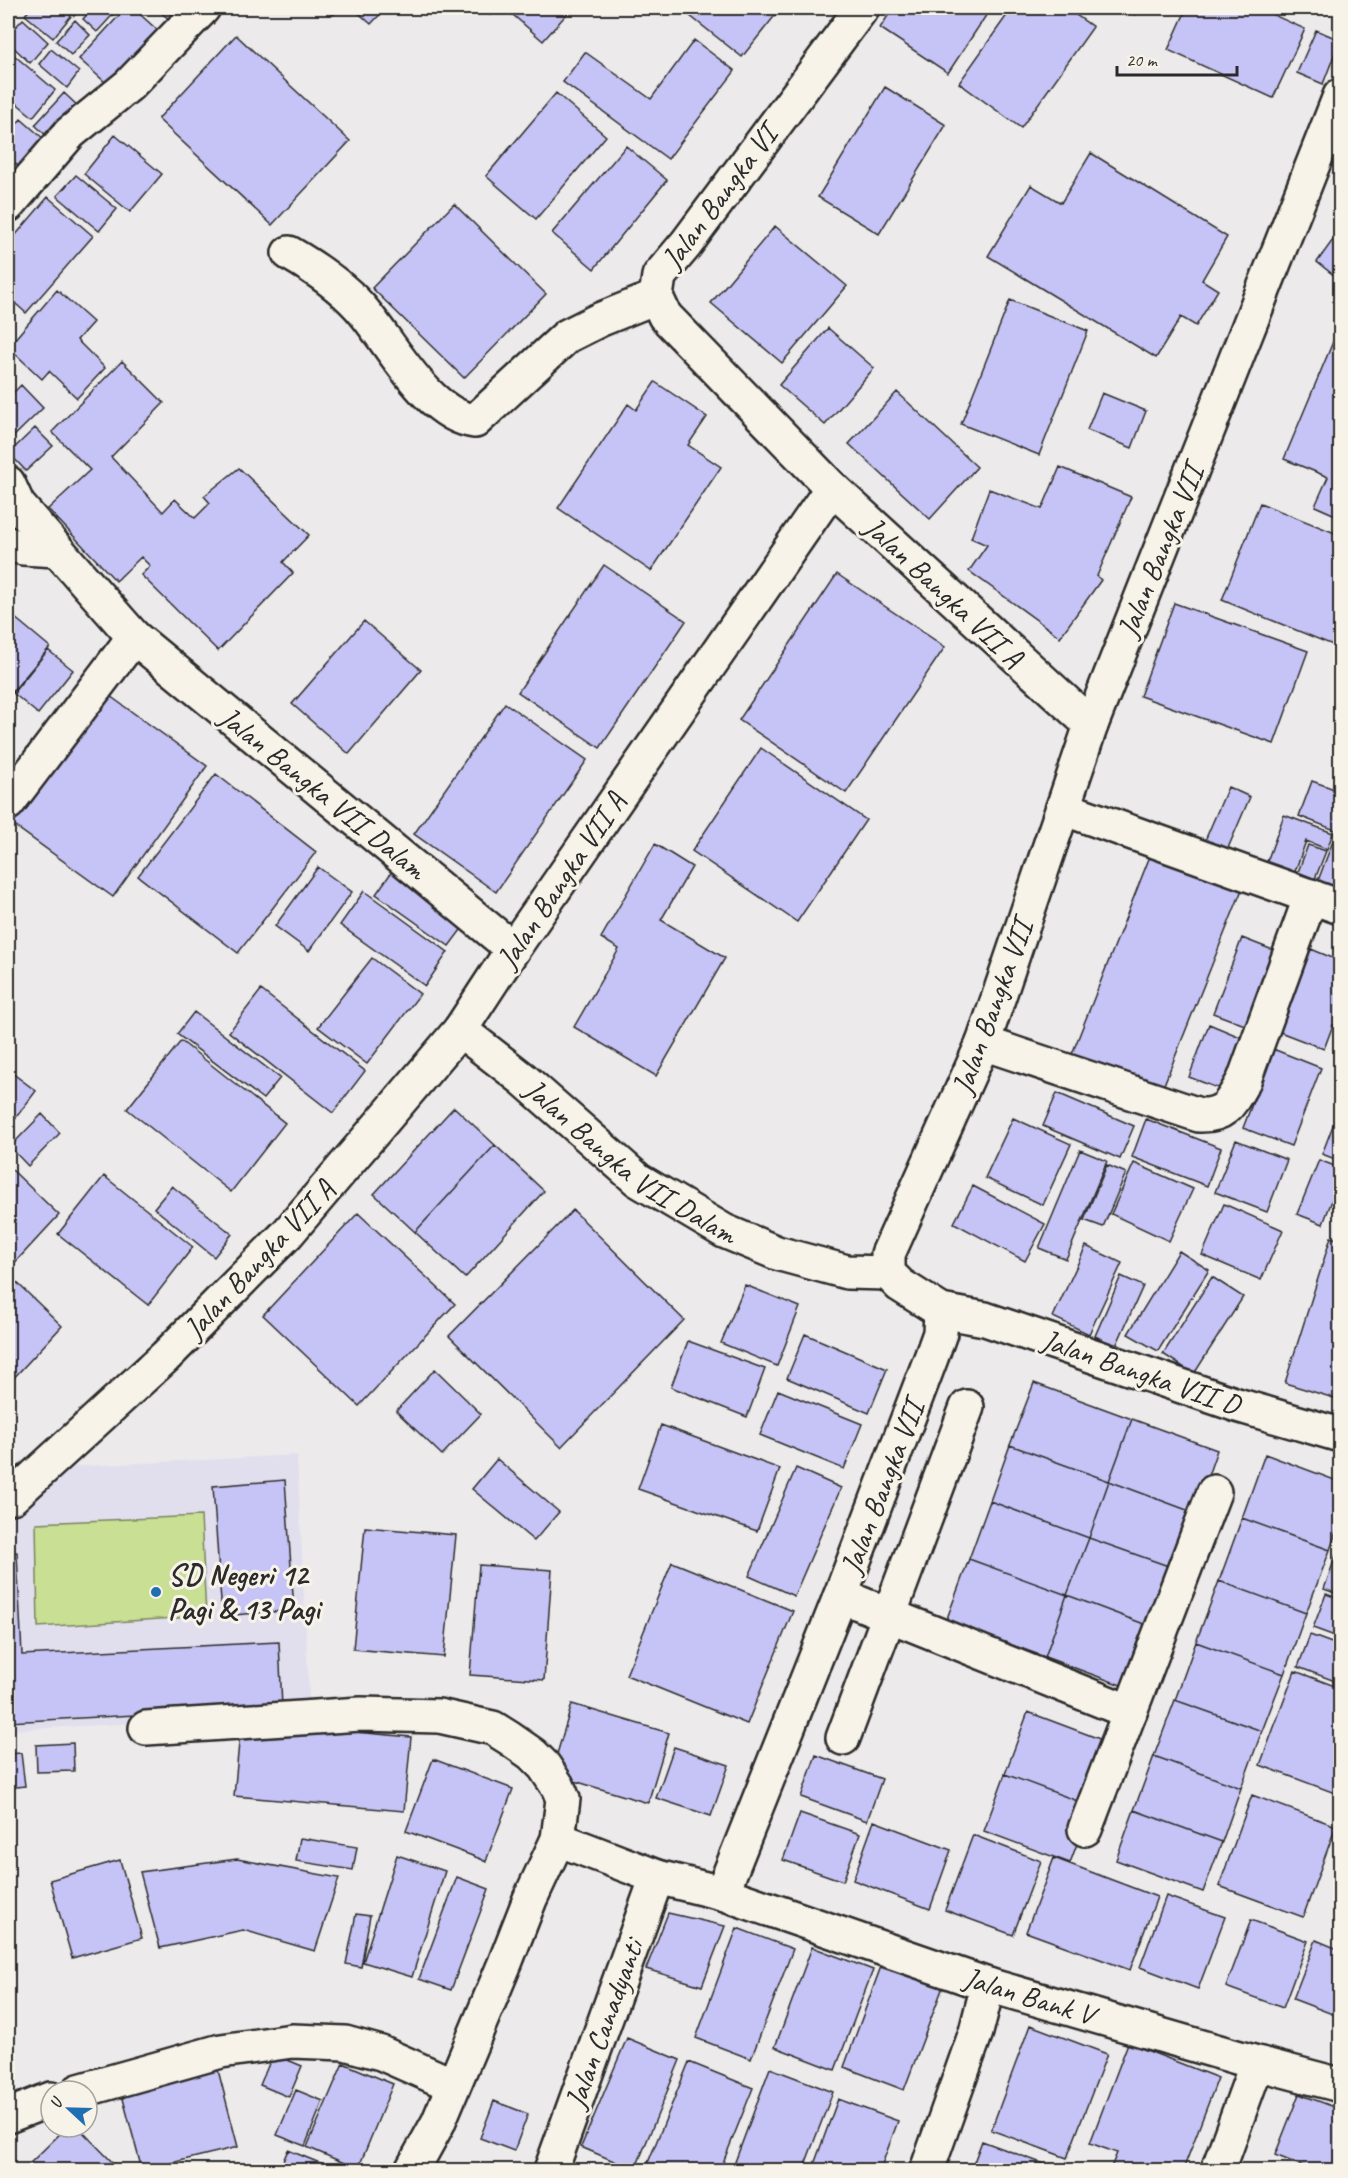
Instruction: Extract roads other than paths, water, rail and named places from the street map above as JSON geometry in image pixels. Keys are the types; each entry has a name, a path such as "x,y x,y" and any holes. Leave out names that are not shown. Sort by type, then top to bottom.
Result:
{"street":[{"path":"8,205 70,133 129,85 203,8"},
{"name":"Jalan Bangka VI","path":"832,488 665,316 656,297 659,276 686,244 862,8"},
{"name":"Jalan Bangka VII","path":"888,1273 888,1254 983,1043 1091,725 1341,96"},
{"path":"289,253 331,279 359,306 400,363 442,408 463,420 475,421 484,414 567,336 599,320 656,297"},
{"name":"Jalan Bangka VII A","path":"12,1497 165,1357 287,1234 460,1030 513,949 832,488 1091,725"},
{"name":"Jalan Bangka VII Dalam","path":"13,494 57,550 134,637 513,949"},
{"path":"8,544 23,548 57,550"},
{"path":"8,803 134,637"},
{"path":"983,1043 1199,1115 1212,1116 1228,1107 1244,1080 1326,902 1063,808"},
{"name":"Jalan Bangka VII Dalam","path":"460,1030 523,1079 638,1180 724,1232 777,1253 847,1272 888,1273"},
{"path":"888,1273 900,1285 942,1311"},
{"name":"Jalan Bangka VII","path":"712,1890 840,1597 940,1334 942,1311"},
{"name":"Jalan Bangka VII D","path":"942,1311 985,1319 1238,1405 1341,1435"},
{"path":"843,1738 967,1407"},
{"path":"1085,1829 1214,1491"},
{"path":"840,1597 1130,1712"},
{"path":"146,1728 361,1714 439,1716 493,1728 532,1754 544,1766 558,1787 563,1799 558,1839 530,1899 438,2123 412,2170"},
{"name":"Jalan Bank V","path":"558,1839 657,1877 712,1890 988,1985 1257,2064 1341,2085"},
{"name":"Jalan Canadyanti","path":"551,2170 657,1877"},
{"path":"927,2170 976,2032 988,1985"},
{"path":"99,2085 221,2051 292,2041 345,2043 381,2053 453,2085"},
{"path":"1218,2170 1257,2064"},
{"path":"8,2116 39,2104"}],"place":[{"name":"SD Negeri 12 Pagi & 13 Pagi","path":"156,1592"}]}
